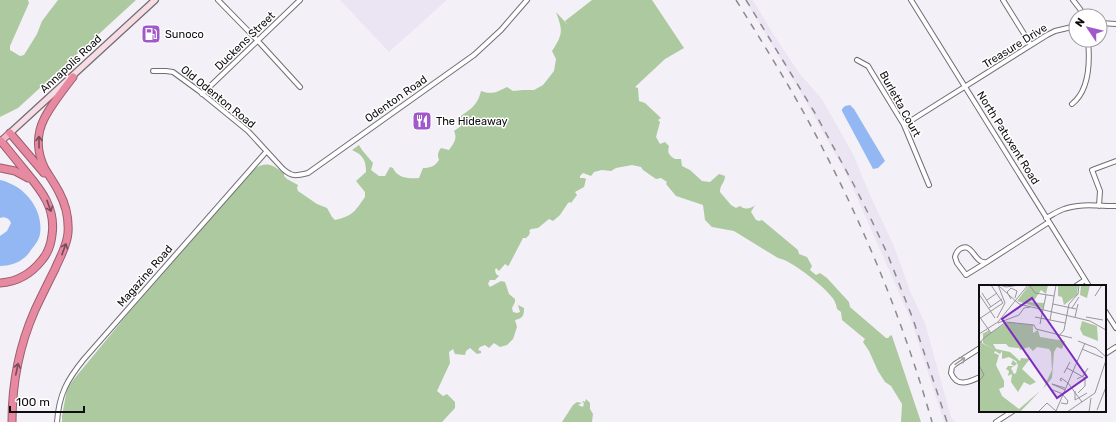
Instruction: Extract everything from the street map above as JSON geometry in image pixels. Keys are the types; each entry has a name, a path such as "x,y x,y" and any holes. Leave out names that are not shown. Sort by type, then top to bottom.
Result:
{"highway":[{"path":"12,422 15,376 22,348 35,312 63,252 66,242 68,223 64,200 42,163 39,154 38,138 44,119 73,77"},
{"path":"10,133 59,190"},
{"path":"0,141 46,198 52,216 53,232 44,257 33,270 16,280 0,283"},
{"path":"0,168 19,172 37,185"}],"main road":[{"name":"Annapolis Road","path":"0,141 73,77 155,0"}],"street":[{"path":"218,0 300,87"},
{"name":"Duckens Street","path":"202,94 300,0"},
{"name":"Odenton Road","path":"266,152 287,173 297,176 308,173 474,55 501,30 527,0"},
{"name":"North Patuxent Road","path":"911,0 1088,285"},
{"path":"1003,0 1031,46"},
{"path":"1073,0 1079,8"},
{"name":"Treasure Drive","path":"904,125 1055,31 1068,28"},
{"path":"1072,104 1076,101 1084,88 1087,76 1088,48"},
{"name":"Burletta Court","path":"857,60 868,66 904,125 929,185"},
{"name":"Old Odenton Road","path":"153,71 173,72 248,131 266,152"},
{"name":"Magazine Road","path":"57,422 60,401 68,381 74,371 266,152"},
{"path":"1099,206 1100,191 1092,170 1116,162"},
{"path":"987,262 980,262 971,250 967,248 961,249 955,257 957,263 966,275 987,262 1065,209 1085,205 1116,206"},
{"path":"1078,285 1085,280"},
{"path":"1106,313 1116,328"},
{"path":"1106,353 1116,347"},
{"path":"979,349 955,364 952,367 951,373 956,381 961,383 979,377"},
{"path":"996,422 1011,412"}],"shaded area":[{"path":"340,0 447,0 389,52"},
{"path":"745,0 753,0 799,73 822,99 853,154 894,246 910,291 925,323 951,417 955,422 944,422 911,320 848,177 801,93"}],"green space":[{"path":"0,0 28,0 29,3 10,46 10,50 20,56 24,55 37,34 42,21 58,0 136,0 18,108 0,117"},
{"path":"592,0 652,0 684,48 665,59 635,87 638,88 639,101 645,103 661,118 658,120 660,122 656,137 660,144 665,142 669,146 668,152 670,155 675,159 681,159 682,166 690,170 702,181 710,182 719,174 725,176 720,192 731,205 736,208 740,206 748,208 755,205 751,212 756,220 762,220 798,250 799,254 807,257 812,266 810,270 816,275 820,273 827,278 849,302 850,307 886,338 891,335 892,336 921,422 901,422 902,404 891,386 885,382 878,371 863,342 865,339 842,320 841,312 837,309 834,300 820,285 798,268 778,258 734,231 712,227 705,220 703,205 676,196 666,184 667,182 661,178 656,179 641,167 632,165 616,168 611,171 602,170 594,172 591,176 583,173 580,178 586,179 584,187 575,192 577,195 571,203 568,203 560,215 553,221 549,219 538,228 531,229 529,231 529,235 526,238 523,238 509,265 508,266 505,264 499,271 496,268 496,274 499,276 495,280 490,280 488,284 490,287 501,281 505,282 509,294 515,299 512,308 513,312 520,312 518,305 524,308 523,315 515,320 517,327 513,339 507,345 500,347 494,343 489,348 485,345 480,347 478,350 481,351 481,353 477,354 470,348 466,351 465,355 455,354 453,349 449,352 450,363 437,391 443,396 447,394 455,402 455,408 442,422 62,422 67,389 74,379 126,316 248,174 254,169 264,165 274,166 284,173 284,176 287,179 298,185 298,191 317,204 327,208 335,220 350,215 365,197 365,192 356,181 366,172 363,158 352,150 359,145 373,163 371,170 379,176 385,176 390,167 393,168 400,176 419,178 423,168 428,168 434,165 439,160 438,154 441,148 449,150 455,139 454,131 461,126 457,119 475,104 481,91 488,93 507,87 513,91 534,90 543,85 554,71 556,59 552,51 561,32 556,12 568,25 565,21"},
{"path":"586,399 590,403 590,409 593,414 592,422 562,422 573,405 577,402 582,403 578,405 583,407 584,403 582,402 585,402"}],"water":[{"path":"850,105 854,109 885,161 878,168 873,169 842,111 845,106"},
{"path":"0,180 17,187 32,201 40,220 40,234 38,240 22,260 14,264 0,266 0,236 7,231 11,223 7,218 0,218"}],"railway":[{"path":"736,0 802,109 855,214 884,282 910,351 932,422"},
{"path":"746,0 815,113 871,219 887,253 913,319 947,422"}],"place":[{"name":"Sunoco","path":"151,34"},
{"name":"The Hideaway","path":"422,121"}]}
